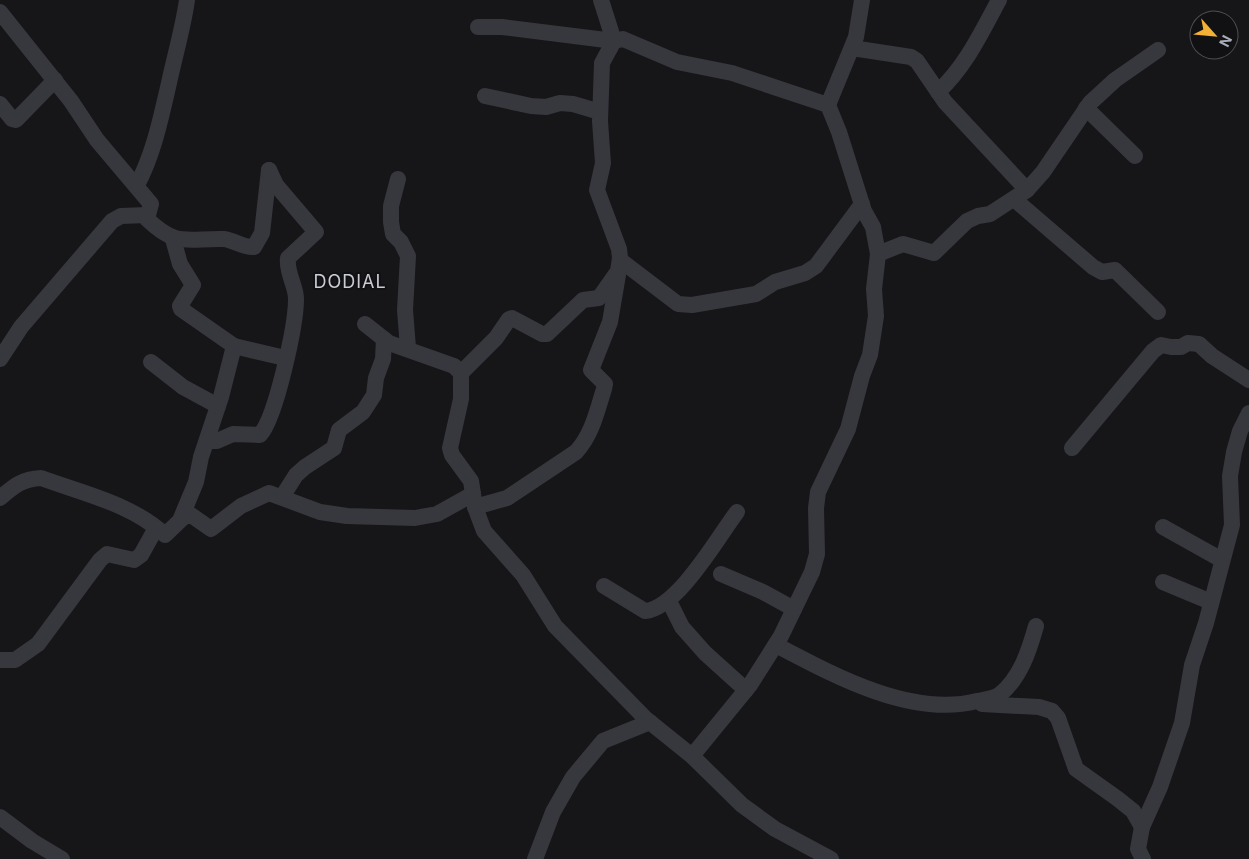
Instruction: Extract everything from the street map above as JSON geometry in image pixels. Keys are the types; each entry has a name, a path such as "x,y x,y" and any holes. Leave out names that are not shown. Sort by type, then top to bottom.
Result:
{"street":[{"path":"136,185 144,171 158,130 184,22 186,0"},
{"path":"0,660 15,660 32,650 100,560 107,554 134,560 160,532 188,513 211,529 241,506 269,493 320,512 346,516 415,518 437,514 474,500 507,498 576,452 592,426 604,389 605,384 591,370 610,322 620,249 597,190 603,163 600,112 602,63 614,41 601,0"},
{"path":"692,756 746,690 776,645 812,572 817,554 816,508 818,492 848,430 862,376 870,355 876,316 874,289 878,254 873,227 862,204 839,132 828,105 852,48 859,26 862,0"},
{"path":"938,92 950,80 973,49 1000,0"},
{"path":"2,17 54,80 97,140 151,204 147,219 158,230 173,239 187,241 225,239 254,247 262,233 269,170 276,185 316,232 288,258 289,276 296,298 282,381 268,421 260,435 233,434 217,442 207,441"},
{"path":"478,27 502,27 614,41 622,39 677,62 732,73 828,105"},
{"path":"852,48 911,58 917,61 938,92 1021,194 1093,266 1102,272 1116,270 1158,312"},
{"path":"878,254 903,244 934,253 967,221 978,216 990,214 1021,194 1043,172 1086,108 1115,80 1158,50"},
{"path":"0,104 12,119 16,120 54,80"},
{"path":"485,96 546,108 560,103 573,104 600,112"},
{"path":"1086,108 1135,156"},
{"path":"398,179 391,206 391,222 393,234 401,242 408,256 405,310 408,348"},
{"path":"619,266 678,304 692,305 756,294 775,282 805,273 816,266 862,204"},
{"path":"0,359 22,327 112,221 121,216 147,215"},
{"path":"173,239 180,264 193,285 180,306 181,309 234,346 286,358"},
{"path":"619,266 599,298 583,300 547,334 542,334 512,318 509,319 496,338 461,373 461,399 450,448 452,455 471,481 474,500 484,531 523,575 555,626 650,722 692,756 742,805 775,829 831,859"},
{"path":"365,324 384,339 454,366 461,373"},
{"path":"282,497 296,475 305,466 334,448 339,430 363,412 370,402 383,359 384,339"},
{"path":"1072,448 1153,351 1161,346 1171,348 1181,347 1188,343 1199,344 1212,356 1249,380"},
{"path":"181,518 196,482 234,346"},
{"path":"151,362 183,387 218,406"},
{"path":"1143,859 1138,849 1142,827 1160,787 1182,723 1192,665 1232,525 1230,476 1240,431 1249,413"},
{"path":"0,498 18,482 27,478 41,478 132,512 160,532"},
{"path":"604,586 645,611 656,608 669,600 710,553 737,512"},
{"path":"1164,527 1222,560"},
{"path":"721,574 763,592 794,609"},
{"path":"1163,582 1211,602"},
{"path":"669,600 682,627 746,690"},
{"path":"968,704 998,696 1016,677 1030,649 1036,626"},
{"path":"776,645 825,671 893,697 933,705 968,704 1039,707 1052,710 1058,718 1070,758 1076,768 1133,811 1142,827"},
{"path":"535,859 553,812 573,778 603,741 650,722"},
{"path":"0,817 32,841 62,859"}],"district":[{"name":"DODIAL","path":"350,281"}]}
